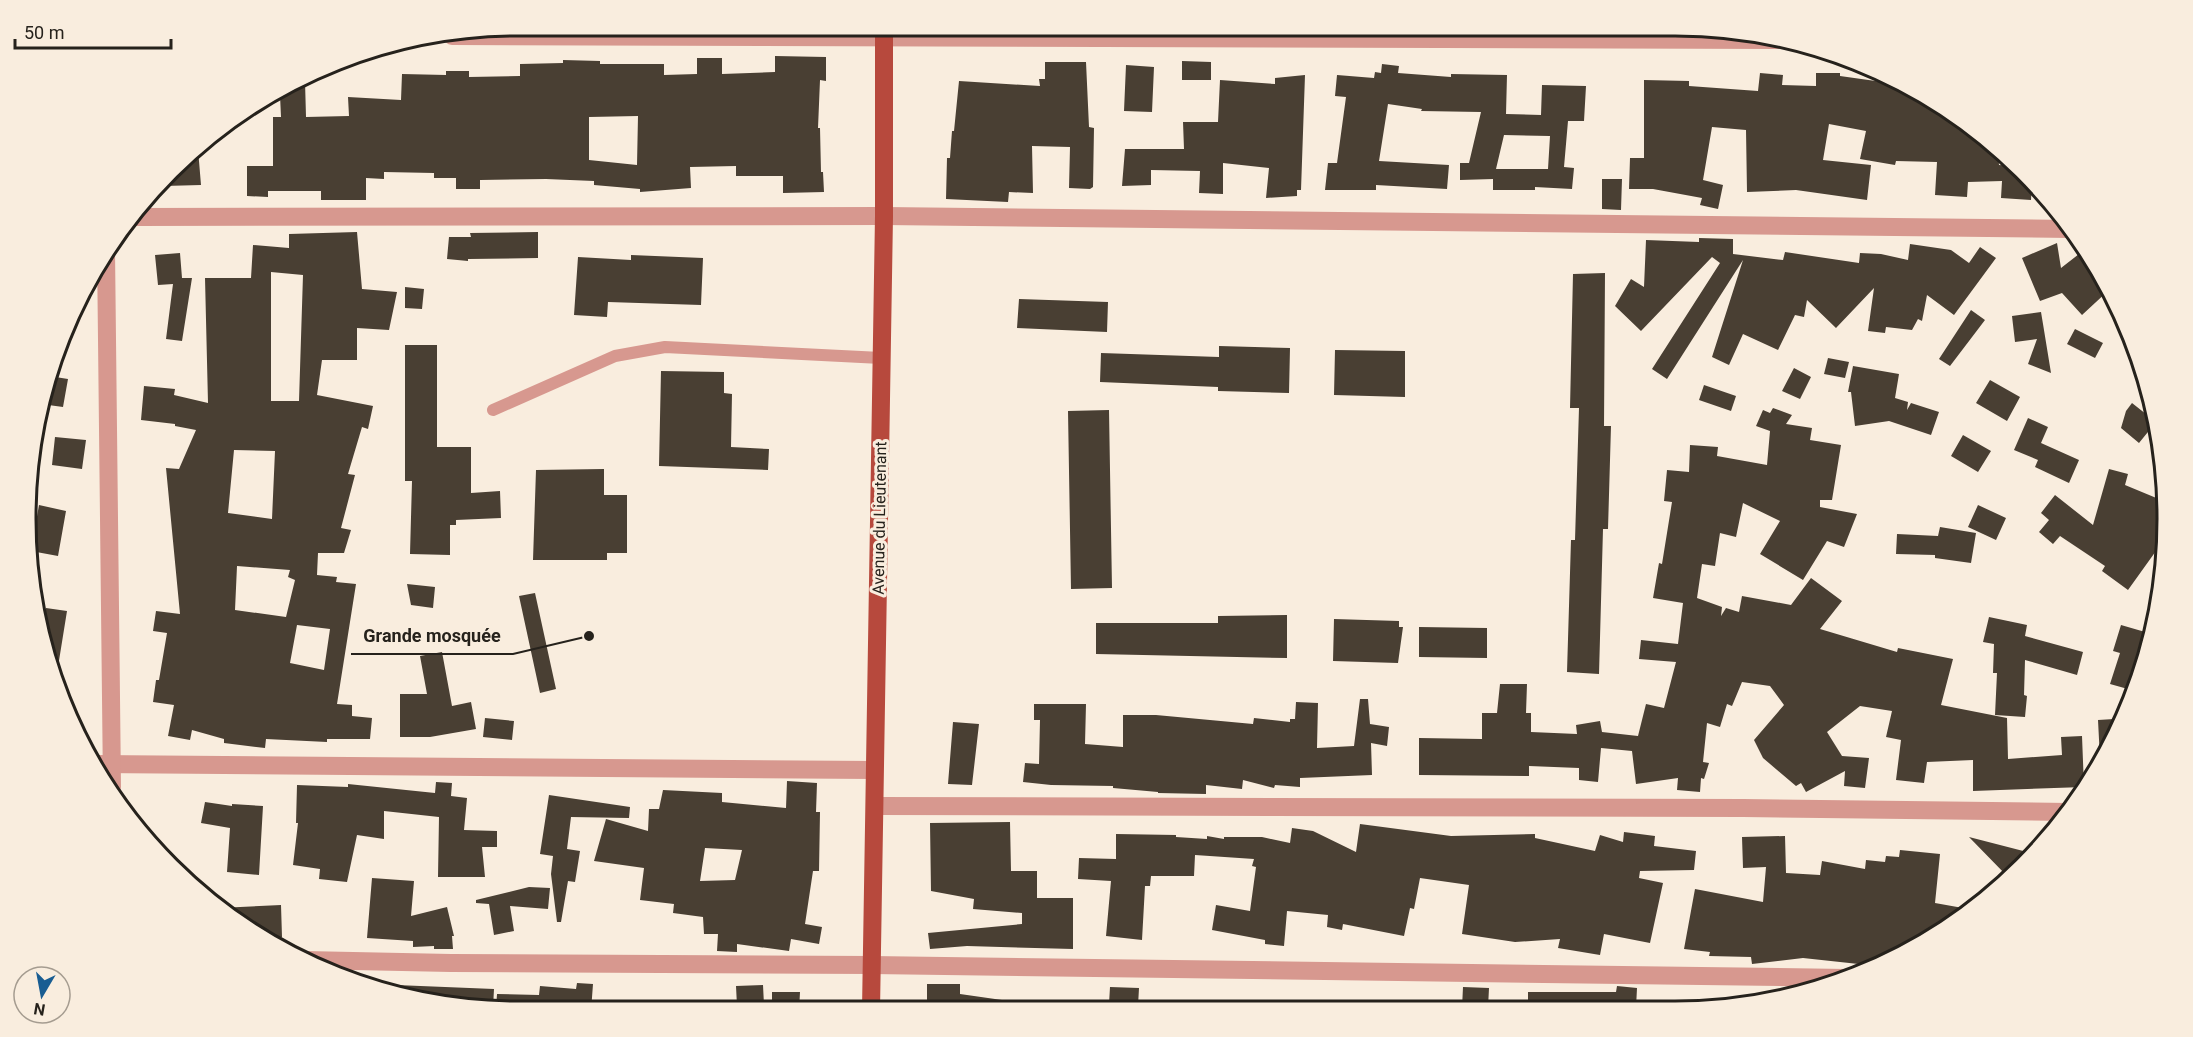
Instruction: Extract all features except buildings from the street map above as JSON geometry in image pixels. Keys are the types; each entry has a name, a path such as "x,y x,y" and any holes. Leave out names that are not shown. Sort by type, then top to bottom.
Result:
{"main road":[{"name":"Avenue du Lieutenant","path":"871,1001 884,216 884,36"}],"street":[{"path":"142,217 884,216 2060,229"},
{"path":"106,269 105,764 874,770"},
{"path":"875,806 1743,808 2057,812"},
{"path":"326,960 1822,978"}],"lane":[{"path":"493,410 615,356 666,347 881,358"}],"place":[{"name":"Grande mosquée","path":"589,636"}]}
